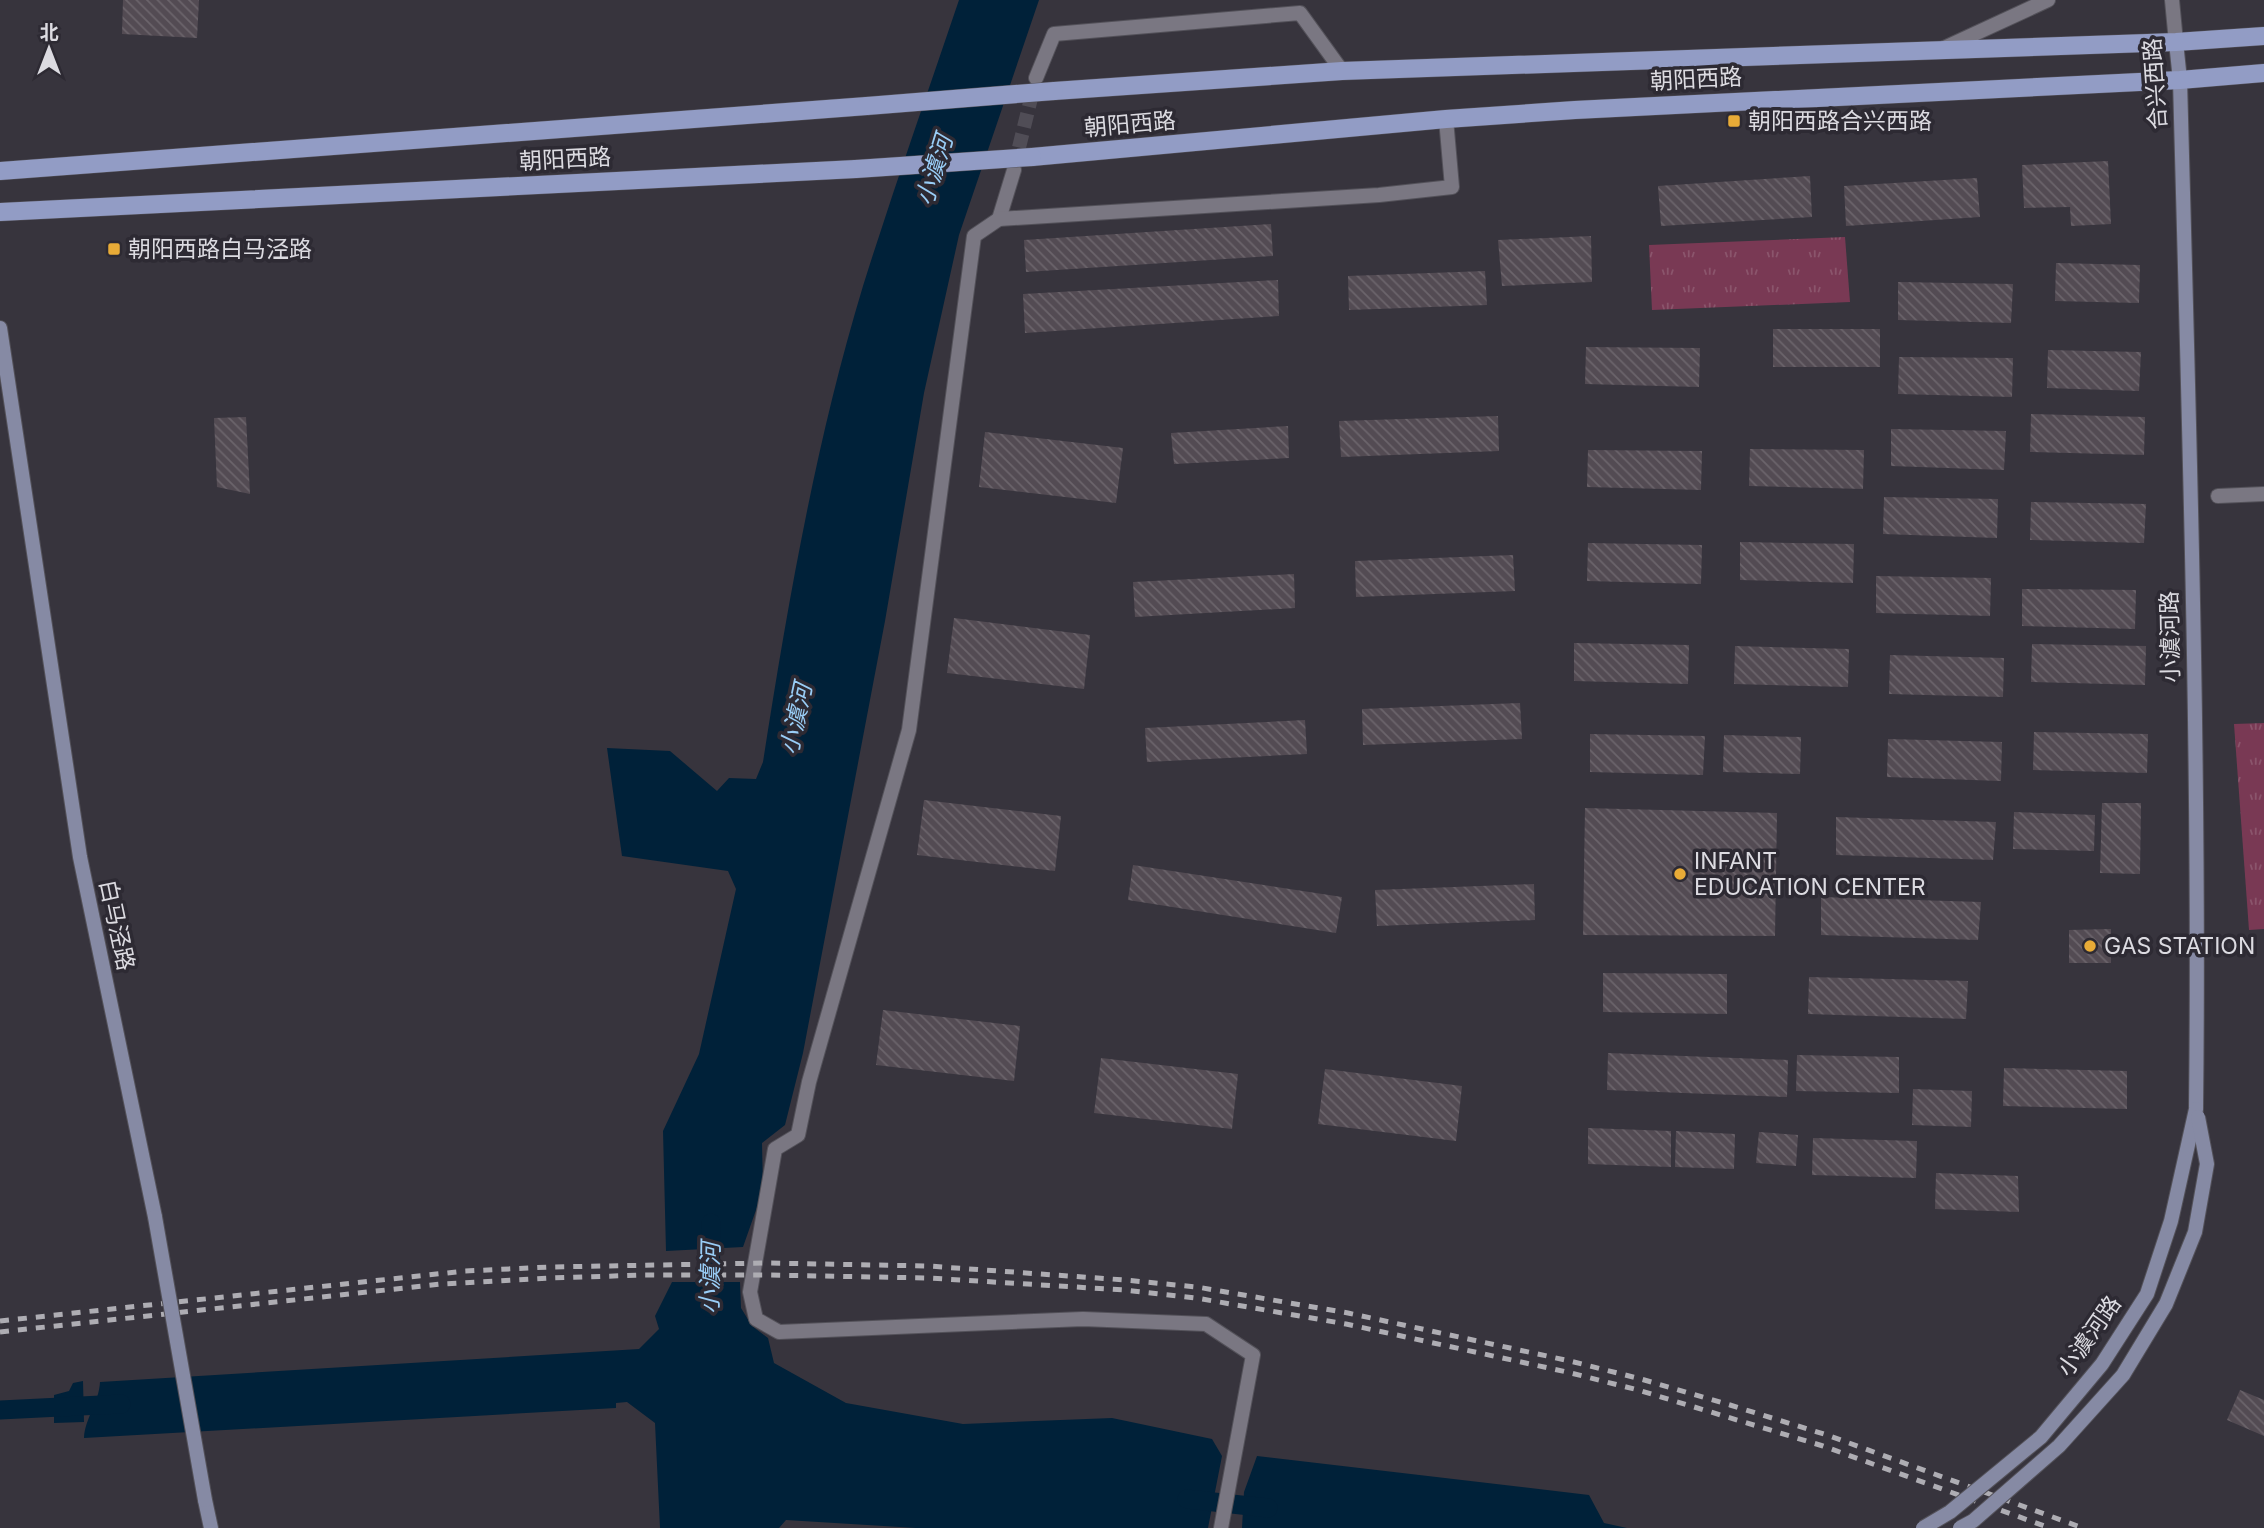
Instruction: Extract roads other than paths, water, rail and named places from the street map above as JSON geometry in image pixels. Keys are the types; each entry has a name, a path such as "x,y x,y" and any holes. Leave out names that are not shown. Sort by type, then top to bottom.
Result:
{"main road":[{"name":"朝阳西路","path":"0,171 1054,90 1342,71 2176,42 2264,36"},
{"name":"合兴西路","path":"2176,42 2183,164"},
{"name":"朝阳西路","path":"0,212 856,169 1032,157 1446,119 1575,110 2180,80 2264,73"},
{"name":"小澞河路","path":"1923,1528 1950,1512 2041,1437 2102,1364 2147,1294 2171,1221 2196,1109 2198,930 2183,164"},
{"name":"白马泾路","path":"0,328 80,857 155,1217 211,1528"},
{"name":"小澞河路","path":"1960,1528 1973,1521 2059,1446 2123,1375 2166,1304 2195,1232 2207,1164 2196,1109"}],"street":[{"path":"1941,50 2048,0"},
{"name":"合兴西路","path":"2172,0 2176,42"},
{"path":"1037,78 1054,34 1300,13 1342,71"},
{"path":"1221,1528 1253,1355 1206,1324 1083,1319 779,1332 756,1319 750,1292 775,1149 798,1135 809,1082 909,730 974,236 999,219 1379,195 1452,187 1446,119"},
{"path":"999,219 1014,170"},
{"path":"2218,496 2264,494"}],"water":[{"path":"959,0 1039,0 959,235 924,393 885,621 803,1053 785,1125 762,1143 763,1190 743,1247 666,1251 663,1131 699,1054 736,889 728,871 622,856 607,748 670,751 717,791 729,778 756,779 763,762 817,463 846,344 886,214"},
{"path":"672,1282 740,1282 741,1308 752,1326 768,1338 774,1363 846,1403 963,1424 1112,1418 1212,1439 1222,1456 1208,1528 916,1528 786,1520 779,1528 660,1528 655,1423 627,1402 616,1403 616,1408 84,1438 100,1382 639,1349 659,1329 655,1316"},
{"path":"83,1381 84,1422 54,1423 54,1395 69,1391 73,1383"},
{"path":"1257,1456 1589,1495 1604,1523 1627,1528 1242,1528 1244,1492"}],"waterway":[{"name":"小澞河","path":"710,1308 711,1223"},
{"path":"0,1410 121,1404"},
{"path":"1187,1499 1268,1508"}],"tunnel":[{"path":"1014,168 1034,86"}],"railway":[{"path":"0,1321 465,1271 550,1267 769,1263 928,1266 1197,1287 1348,1313 1641,1379 1827,1435 2083,1528"},
{"path":"0,1332 441,1284 550,1278 645,1275 928,1278 1124,1290 1196,1298 1346,1324 1638,1390 1823,1446 2050,1528"}],"place":[{"name":"朝阳西路合兴西路","path":"1734,121"},
{"name":"朝阳西路白马泾路","path":"114,249"},
{"name":"INFANT EDUCATION CENTER","path":"1680,874"},
{"name":"GAS STATION","path":"2090,946"}]}
